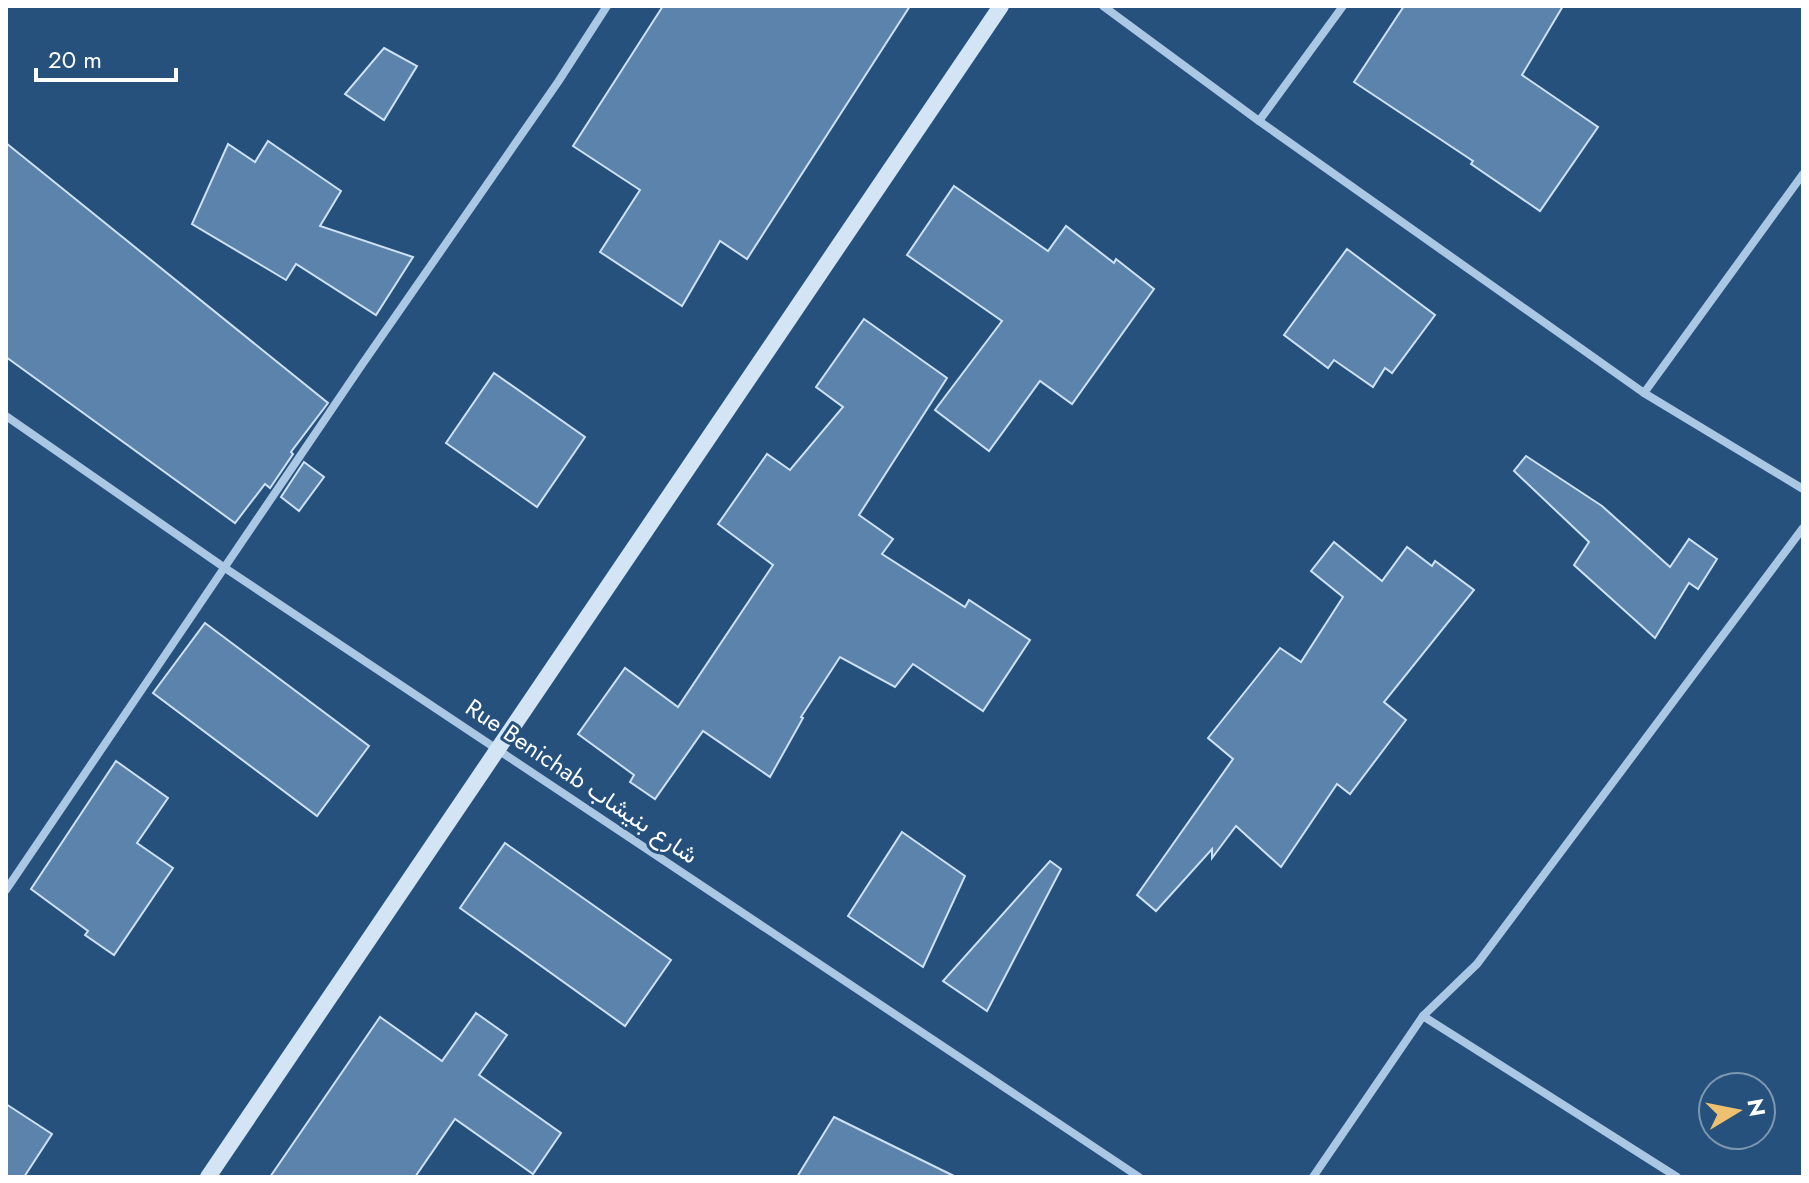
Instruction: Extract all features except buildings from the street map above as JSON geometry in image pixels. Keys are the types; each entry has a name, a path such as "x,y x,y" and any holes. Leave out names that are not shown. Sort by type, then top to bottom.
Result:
{"street":[{"path":"6,890 607,6"},
{"path":"208,1177 1001,6"},
{"path":"1103,6 1259,121 1644,393 1803,489"},
{"path":"1259,121 1343,6"},
{"path":"1644,393 1803,174"},
{"name":"Rue Benichab شارع بنيشاب","path":"6,416 225,568 1139,1177"},
{"path":"1313,1177 1423,1016 1477,964 1803,528"},
{"path":"1423,1016 1677,1177"}]}
